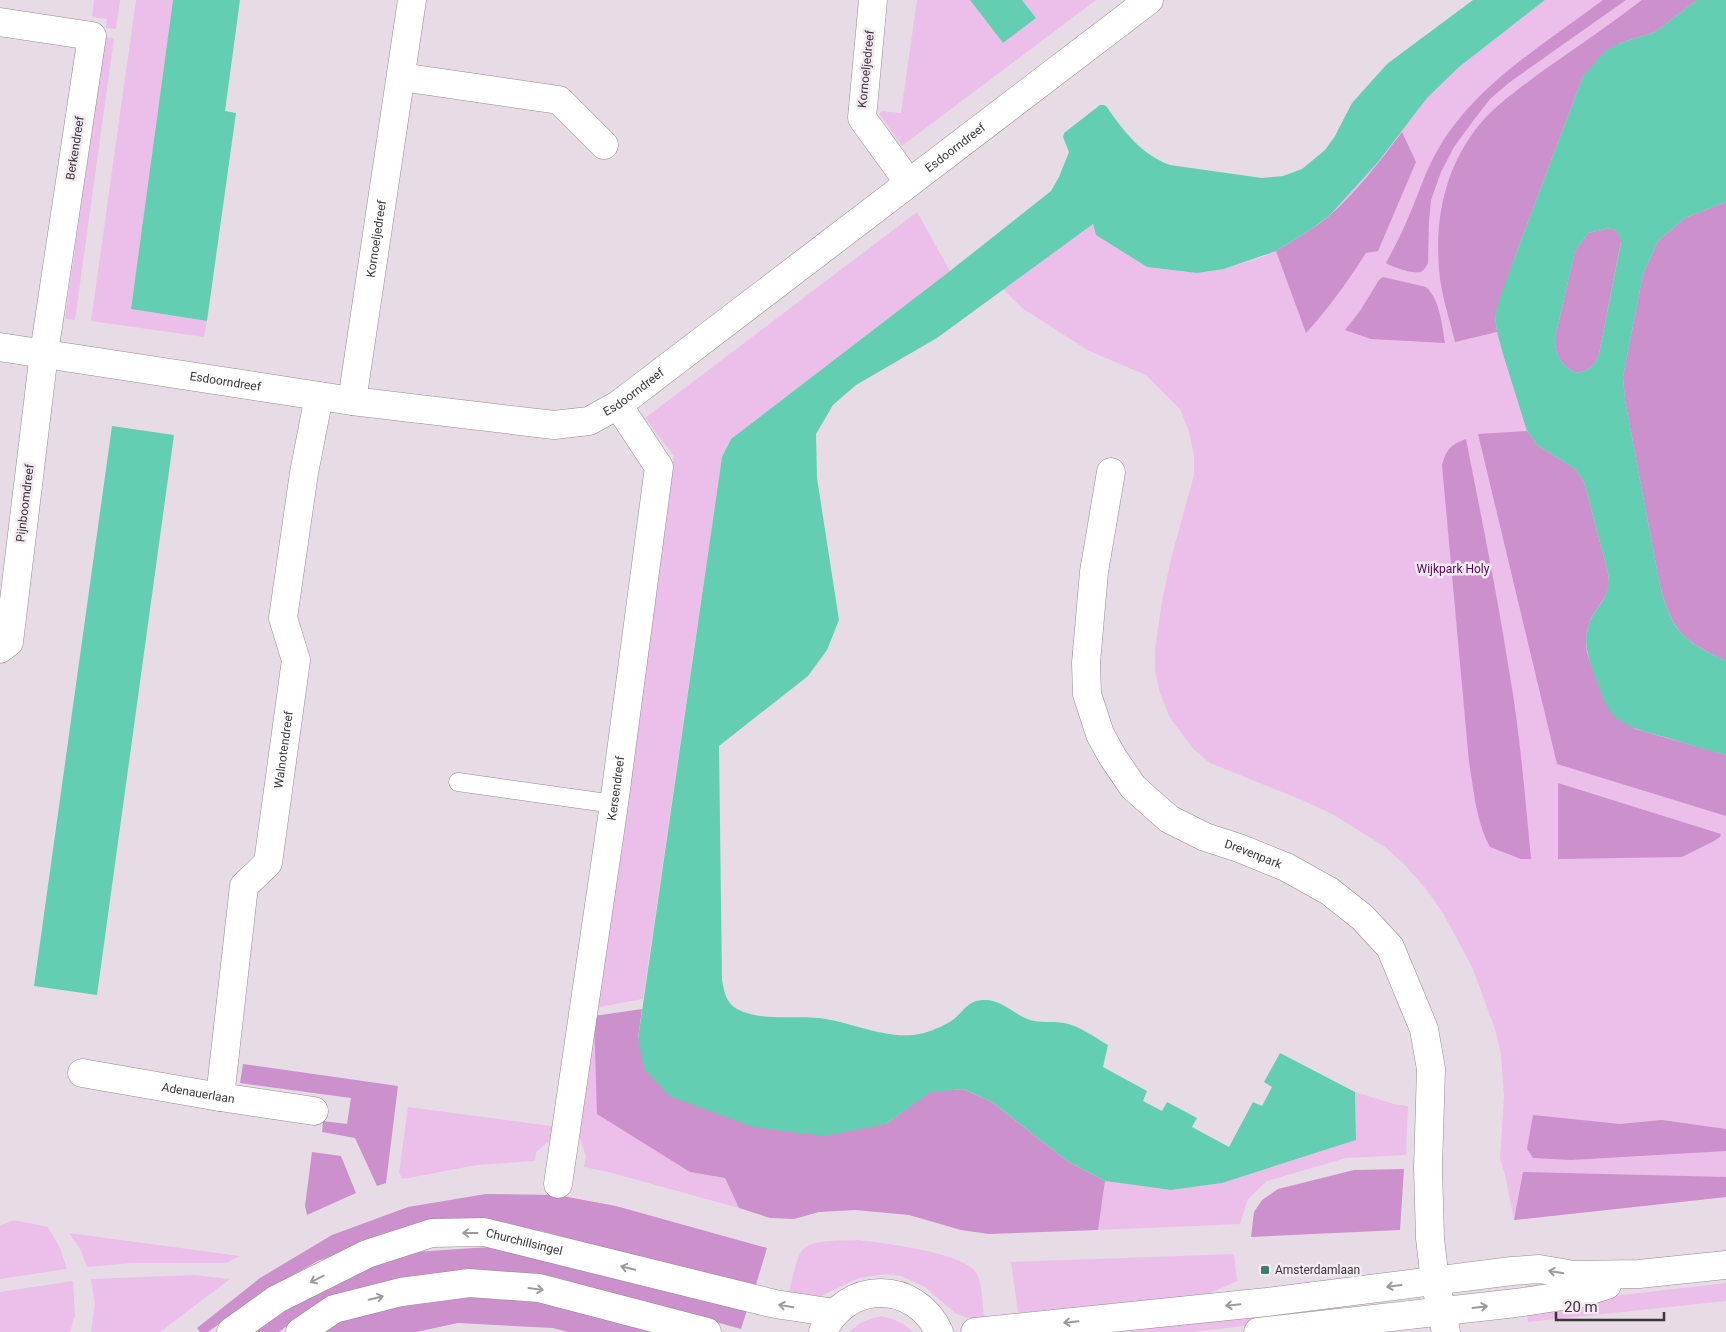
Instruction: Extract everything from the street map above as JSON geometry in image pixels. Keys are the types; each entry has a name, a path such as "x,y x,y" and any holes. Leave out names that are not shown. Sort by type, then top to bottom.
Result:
{"street":[{"name":"Kornoeljedreef","path":"352,401 412,0"},
{"name":"Kornoeljedreef","path":"873,0 862,118 909,183"},
{"name":"Esdoorndreef","path":"0,347 352,401 554,425 589,421 618,405 1149,0"},
{"name":"Berkendreef","path":"0,22 92,36 44,353"},
{"path":"401,77 559,100 604,145"},
{"name":"Pijnboomdreef","path":"0,649 9,642 44,353"},
{"name":"Walnotendreef","path":"220,1097 244,886 268,863 285,746 296,660 283,618 304,473 319,396"},
{"name":"Kersendreef","path":"558,1184 614,804 659,466 618,405"},
{"name":"Drevenpark","path":"1111,472 1094,572 1086,663 1087,694 1100,734 1133,787 1169,819 1205,837 1286,867 1329,891 1362,917 1390,947 1424,1029 1431,1069 1428,1168 1430,1238 1435,1281"},
{"name":"Adenauerlaan","path":"82,1073 314,1111"},
{"name":"Churchillsingel","path":"231,1332 277,1299 367,1254 432,1233 484,1232 775,1304 829,1322"},
{"path":"975,1332 1267,1302 1512,1270 1539,1269 1574,1275 1639,1274 1726,1265"},
{"path":"1258,1332 1444,1322 1582,1293 1639,1274"},
{"path":"1435,1281 1444,1322"},
{"path":"300,1332 334,1309 401,1292 469,1284 539,1288 707,1332"},
{"path":"829,1322 847,1303 862,1295 872,1293 894,1294 905,1297 923,1309 939,1332"}],"lane":[{"path":"458,782 614,804"}],"green space":[{"path":"94,0 120,0 116,29 106,28 107,19 92,17"},
{"path":"136,0 173,0 131,309 207,321 204,337 91,321"},
{"path":"917,0 970,0 1003,43 1036,18 1022,0 1096,0 902,146 880,113 882,111 901,113"},
{"name":"Wijkpark Holy","path":"1545,0 1726,0 1726,1197 1514,1220 1505,1174 1500,1159 1504,1097 1501,1054 1495,1029 1472,967 1443,913 1426,889 1405,865 1385,847 1334,815 1210,763 1193,749 1169,716 1160,693 1155,671 1155,649 1162,601 1171,559 1194,475 1194,456 1189,432 1180,409 1146,375 1089,351 1022,308 1003,289 1093,224 1096,235 1147,267 1197,273 1224,269 1265,256 1378,162 1427,98 1459,67"},
{"path":"1603,0 1626,0 1510,82 1490,99 1454,147 1441,172 1431,200 1428,263 1425,269 1420,272 1413,272 1386,263 1403,229 1431,163 1456,123 1493,83 1536,48"},
{"path":"1642,0 1697,0 1655,32 1620,43 1583,76 1515,256 1495,316 1497,332 1455,342 1440,279 1438,235 1445,192 1461,152 1487,116 1505,100"},
{"path":"105,37 114,38 75,320 65,319"},
{"path":"1402,132 1416,162 1378,251 1366,253 1323,314 1306,333 1276,251 1316,226 1338,208 1367,176"},
{"path":"1726,202 1726,661 1699,647 1682,633 1675,625 1665,602 1660,586 1625,400 1623,377 1643,274 1658,241 1685,218"},
{"path":"917,212 950,271 731,439 722,457 643,999 594,1008 674,456 645,418"},
{"path":"1611,228 1617,232 1621,241 1599,354 1592,366 1578,373 1572,371 1560,360 1556,350 1555,338 1575,251 1588,233"},
{"path":"1383,277 1426,287 1431,292 1437,306 1445,343 1371,339 1345,330 1360,311 1379,280"},
{"path":"1527,431 1537,445 1575,469 1584,482 1608,573 1609,585 1606,595 1591,618 1587,630 1586,643 1587,653 1604,700 1635,729 1726,755 1726,816 1557,764 1478,434"},
{"path":"1466,439 1513,694 1531,859 1521,859 1490,847 1485,837 1474,795 1469,762 1442,465 1450,448"},
{"path":"1558,783 1721,834 1714,841 1682,857 1558,859"},
{"path":"642,1009 638,1039 886,1124 931,1091 963,1089 992,1102 1067,1161 1105,1181 1098,1230 989,1234 961,1230 909,1215 855,1210 819,1212 794,1219 770,1218 739,1208 725,1178 690,1172 597,1114 594,1016"},
{"path":"594,1016 690,1172 725,1178 739,1208 584,1167 586,1156 578,1133"},
{"path":"243,1064 398,1086 386,1183 377,1186 355,1138 322,1132 323,1121 347,1124 351,1098 240,1083"},
{"path":"1355,1092 1394,1104 1408,1106 1406,1155 1346,1158 1267,1181 1248,1199 1240,1224 1098,1230 1105,1181 1171,1190 1222,1183 1356,1140"},
{"path":"408,1107 558,1127 556,1135 536,1152 535,1161 477,1165 403,1179 399,1173"},
{"path":"1533,1115 1620,1124 1662,1120 1726,1129 1726,1151 1571,1160 1533,1158 1527,1149"},
{"path":"312,1152 341,1156 356,1193 307,1215 305,1206"},
{"path":"1404,1169 1400,1230 1251,1237 1254,1212 1262,1200 1278,1189 1354,1170"},
{"path":"1523,1172 1726,1177 1726,1197 1514,1220"},
{"path":"486,1194 557,1195 616,1206 767,1248 755,1288 541,1231 465,1227 384,1238 318,1261 260,1294 208,1332 200,1332 197,1328 260,1278 332,1235 408,1207"},
{"path":"14,1220 48,1227 60,1248 67,1269 0,1279 0,1226"},
{"path":"69,1233 240,1256 226,1263 132,1263 87,1267 80,1249"},
{"path":"858,1240 937,1253 965,1264 974,1270 981,1285 983,1318 968,1318 955,1313 925,1287 901,1276 886,1274 859,1278 821,1296 807,1299 788,1297 796,1264 804,1248 816,1243"},
{"path":"489,1247 748,1307 741,1329 554,1277 495,1271 428,1274 352,1294 292,1322 279,1332 245,1332 349,1270 415,1252"},
{"path":"1234,1254 1237,1281 1206,1295 1018,1313 1011,1262"},
{"path":"193,1275 230,1279 160,1332 91,1332 95,1304 91,1279"},
{"path":"73,1281 75,1316 70,1332 0,1332 0,1292"},
{"path":"1726,1283 1726,1301 1528,1322 1526,1311 1613,1296"},
{"path":"443,1292 537,1296 671,1332 568,1332 553,1328 458,1323 416,1332 321,1332 339,1322"},
{"path":"1343,1300 1346,1314 1192,1332 1069,1332"},
{"path":"881,1316 898,1321 913,1332 850,1332 864,1321"}],"shaded area":[{"path":"173,0 240,0 225,111 236,113 207,321 131,309"},
{"path":"970,0 1022,0 1036,18 1003,43"},
{"path":"1473,0 1545,0 1459,67 1427,98 1378,162 1329,216 1310,230 1276,251 1224,269 1197,273 1147,267 1096,235 1093,224 937,338 856,385 833,405 816,434 817,478 839,620 827,650 808,676 719,746 722,980 728,1000 737,1009 767,1017 819,1018 885,1033 911,1035 924,1033 944,1025 954,1019 971,1003 979,1000 997,1002 1030,1020 1064,1023 1076,1027 1108,1045 1103,1067 1147,1091 1143,1101 1162,1111 1167,1102 1197,1118 1192,1127 1229,1147 1253,1102 1262,1106 1272,1087 1264,1082 1280,1053 1355,1092 1356,1140 1222,1183 1171,1190 1105,1181 1067,1161 992,1102 963,1089 931,1092 886,1124 825,1136 753,1127 669,1096 644,1069 638,1039 722,457 731,439 1051,191 1069,152 1063,137 1064,133 1100,105 1107,107 1120,125 1142,149 1170,165 1262,178 1283,176 1302,169 1325,150 1335,136 1352,103 1387,64"},
{"path":"1697,0 1726,0 1726,202 1685,218 1658,241 1643,274 1623,377 1625,400 1660,586 1669,614 1675,625 1689,641 1726,661 1726,755 1635,729 1613,715 1606,705 1589,660 1586,638 1589,623 1607,591 1608,573 1584,482 1575,469 1537,445 1527,431 1503,354 1495,316 1515,256 1583,76 1605,51 1620,43 1655,32","holes":["1611,228 1617,232 1621,242 1599,354 1592,366 1578,373 1563,364 1555,344 1575,251 1588,233"]},
{"path":"112,426 174,435 97,995 34,986"}],"place":[{"name":"Amsterdamlaan","path":"1265,1270"}]}
